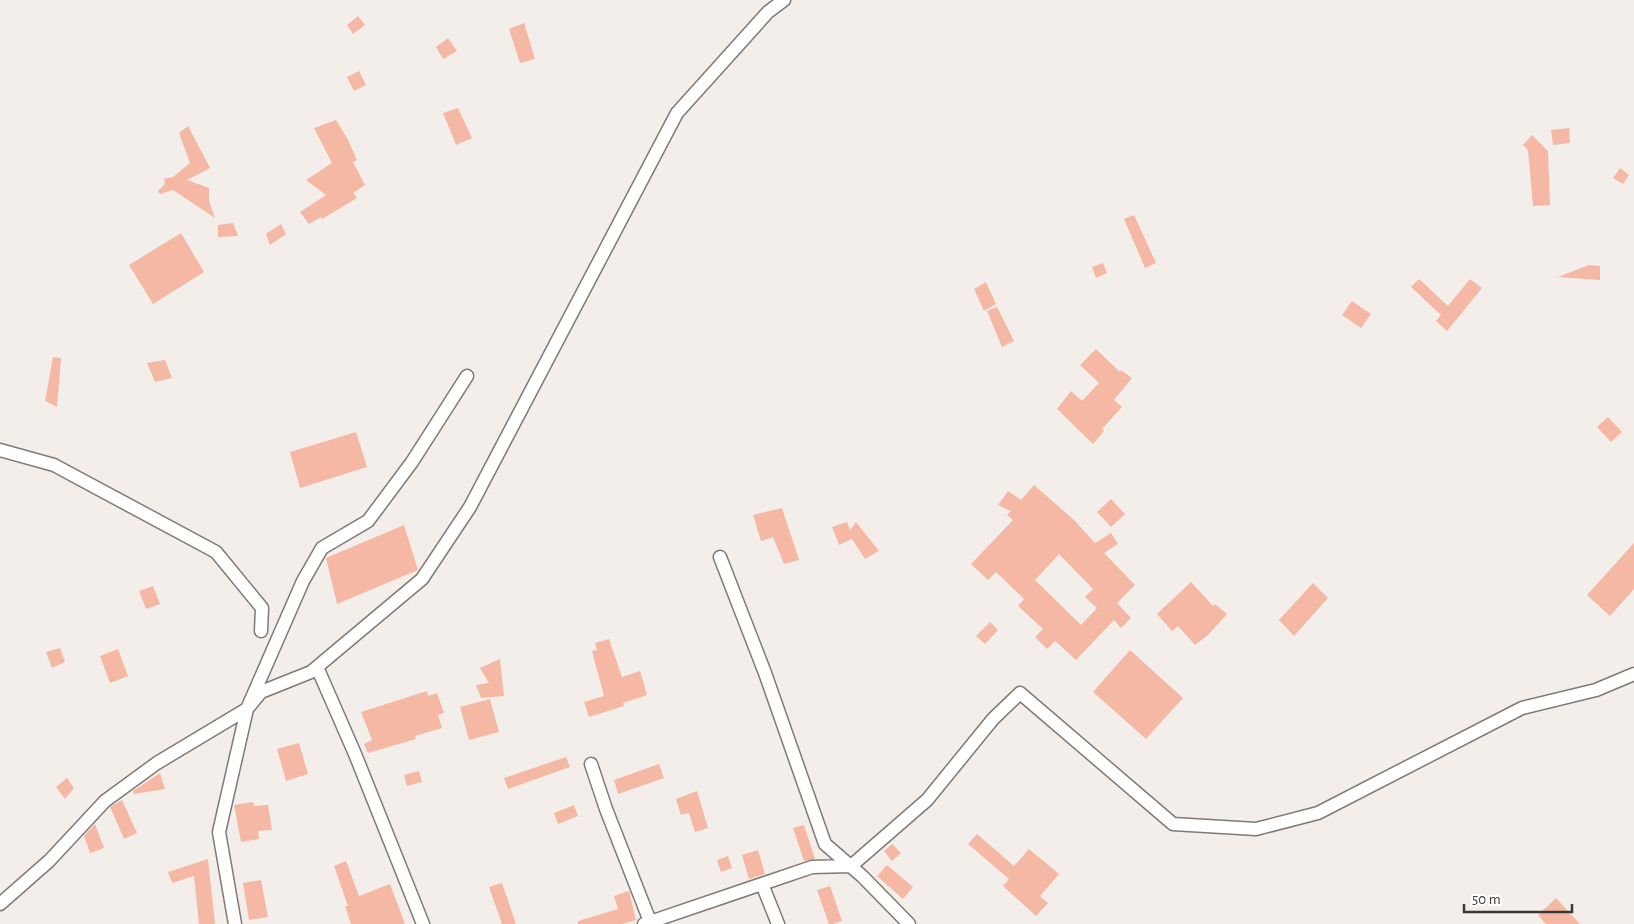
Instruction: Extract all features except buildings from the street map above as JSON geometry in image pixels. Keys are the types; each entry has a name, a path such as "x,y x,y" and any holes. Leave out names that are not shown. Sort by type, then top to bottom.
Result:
{"street":[{"path":"0,904 49,860 105,801 157,763 247,709 261,692 311,672 422,579 470,507 677,113 768,12 784,0"},
{"path":"235,924 219,832 247,709 303,581 322,548 368,521 412,462 467,376"},
{"path":"0,450 54,464 216,552 262,608 261,631"},
{"path":"720,557 765,673 825,844 851,866 909,924"},
{"path":"317,667 356,754 423,924"},
{"path":"591,764 649,923 812,867 851,866 926,800 993,719 1020,693 1173,824 1256,830 1318,813 1522,708 1596,690 1634,674"},
{"path":"762,884 778,924"}]}
